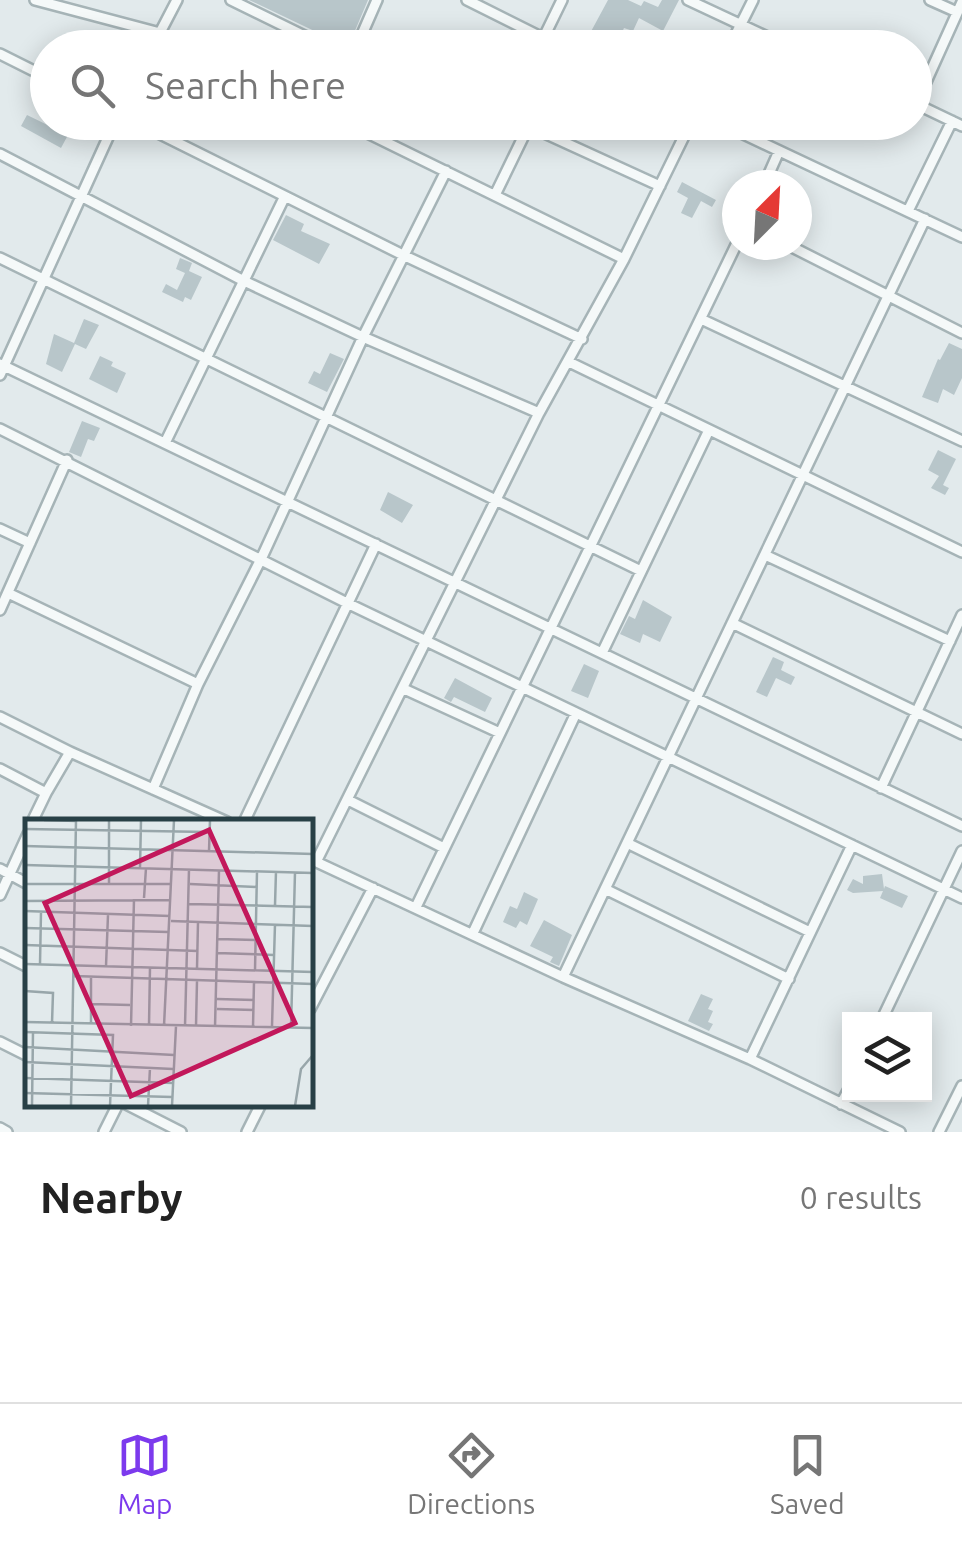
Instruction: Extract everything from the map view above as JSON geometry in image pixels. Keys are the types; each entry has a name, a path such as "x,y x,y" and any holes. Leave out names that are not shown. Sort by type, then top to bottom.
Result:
{"street":[{"path":"36,0 149,30"},
{"path":"162,30 177,0"},
{"path":"231,0 292,30"},
{"path":"364,30 377,0"},
{"path":"467,0 529,30"},
{"path":"547,30 562,0"},
{"path":"688,0 751,30"},
{"path":"738,30 753,0"},
{"path":"930,0 959,7 932,67"},
{"path":"0,54 30,69"},
{"path":"908,212 957,124 932,112"},
{"path":"107,140 1,368 457,582 962,826"},
{"path":"171,140 284,198 582,338"},
{"path":"383,140 624,259"},
{"path":"495,195 519,140"},
{"path":"561,140 660,186"},
{"path":"683,140 540,413 348,800 313,861 563,978 750,1059 900,1132"},
{"path":"756,140 962,238"},
{"path":"771,170 779,151"},
{"path":"0,154 244,281 540,413"},
{"path":"152,789 363,337 446,171"},
{"path":"165,443 284,198"},
{"path":"563,978 925,219"},
{"path":"0,258 206,357 326,420 642,570"},
{"path":"812,258 962,333"},
{"path":"416,907 729,260"},
{"path":"701,320 962,441"},
{"path":"569,362 962,552"},
{"path":"0,428 347,603 962,898"},
{"path":"602,653 709,430"},
{"path":"0,610 68,460"},
{"path":"0,529 30,543"},
{"path":"245,819 376,544"},
{"path":"765,555 950,640"},
{"path":"8,593 198,684"},
{"path":"881,788 962,615"},
{"path":"732,622 962,734"},
{"path":"404,689 500,733"},
{"path":"473,933 576,714"},
{"path":"0,717 220,819"},
{"path":"33,819 70,752"},
{"path":"0,769 46,793"},
{"path":"348,800 444,848"},
{"path":"0,895 25,841"},
{"path":"627,843 810,932"},
{"path":"750,1059 852,845"},
{"path":"886,1012 962,851"},
{"path":"0,870 25,882"},
{"path":"312,1004 373,888"},
{"path":"605,889 788,979"},
{"path":"0,953 25,966"},
{"path":"0,1042 25,1054"},
{"path":"939,1132 962,1086"},
{"path":"104,1132 120,1107"},
{"path":"128,1107 181,1132"},
{"path":"247,1132 260,1107"},
{"path":"0,1128 7,1132"}],"building":[{"path":"249,0 368,0 355,30 312,30"},
{"path":"608,0 628,0 641,6 644,1 658,7 662,0 679,0 664,30 639,18 633,30 592,30"},
{"path":"27,115 30,116 30,131 21,126"},
{"path":"46,140 65,140 61,148"},
{"path":"682,182 716,200 712,207 701,201 692,218 681,213 688,198 677,192"},
{"path":"286,215 304,224 301,231 330,244 319,264 273,240"},
{"path":"180,258 192,263 189,271 202,277 191,300 185,297 183,302 162,292 166,284 177,290 185,273 176,269"},
{"path":"84,319 99,325 86,349 75,344 62,372 46,364 54,334 74,343"},
{"path":"949,343 962,349 962,378 954,395 943,389 938,403 922,397"},
{"path":"330,353 344,359 327,392 308,383 314,371 320,374"},
{"path":"100,356 126,373 117,393 89,379"},
{"path":"82,421 100,428 94,441 88,439 81,457 69,452"},
{"path":"938,450 956,459 943,485 949,488 945,495 931,488 939,476 928,470"},
{"path":"388,492 413,505 402,523 380,510"},
{"path":"643,600 672,617 660,642 643,634 640,643 620,634 629,616 635,619"},
{"path":"773,657 784,662 781,670 795,677 791,685 776,678 767,697 756,692"},
{"path":"584,664 599,671 588,698 571,691"},
{"path":"455,678 492,698 485,712 454,697 451,702 444,698"},
{"path":"882,874 884,889 885,886 908,896 902,908 880,898 883,891 847,890 853,879 863,884 863,876"},
{"path":"524,892 538,899 527,925 520,921 516,928 503,922 510,906 517,909"},
{"path":"544,920 572,935 559,966 550,962 553,957 530,946"},
{"path":"701,994 713,999 708,1009 713,1011 709,1031 688,1021"}]}
